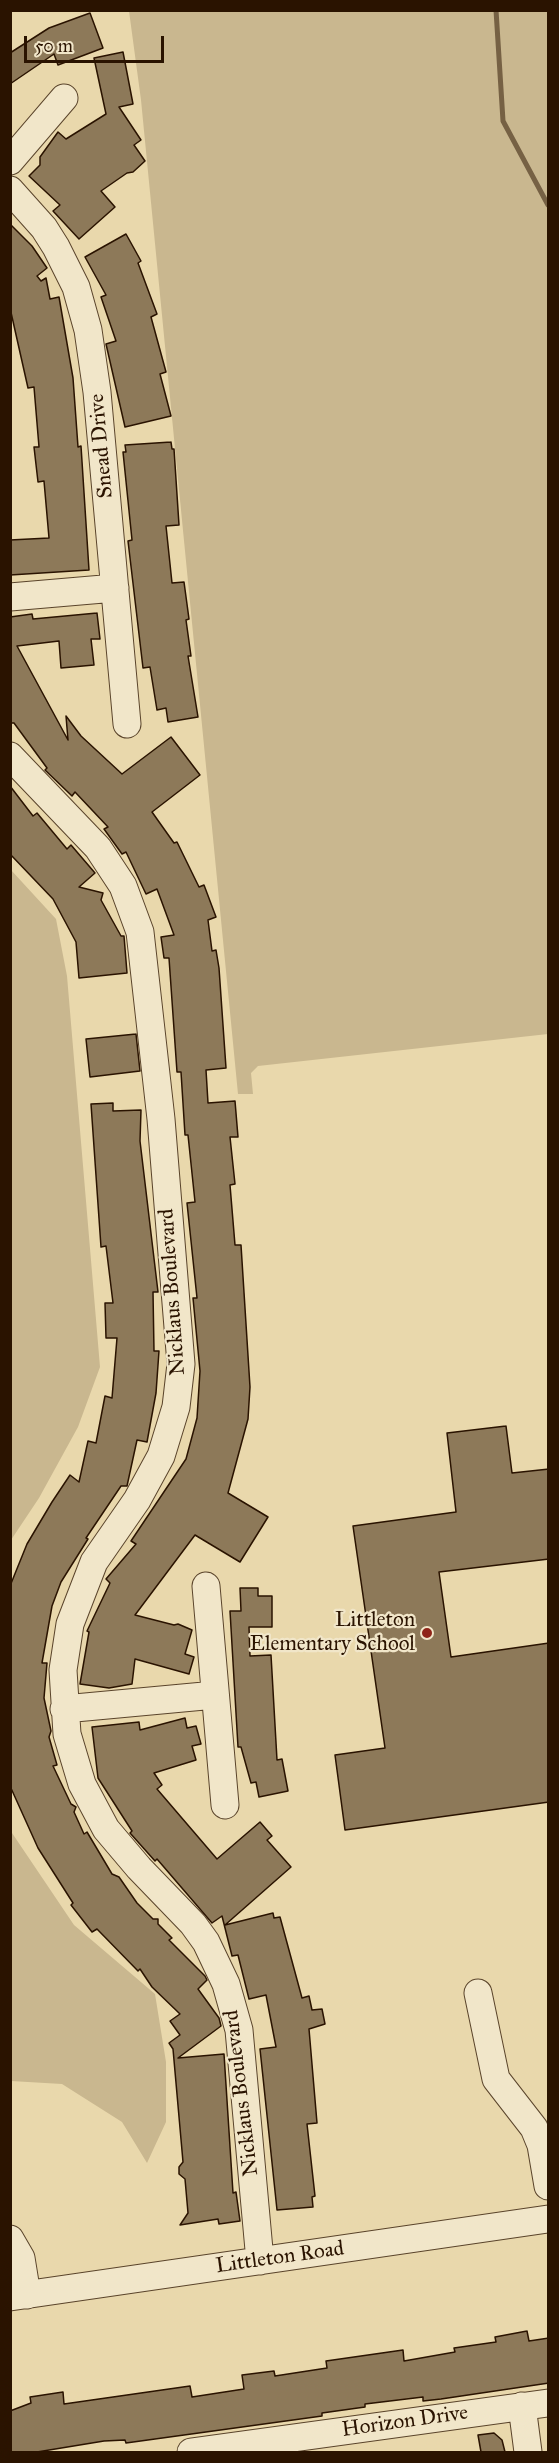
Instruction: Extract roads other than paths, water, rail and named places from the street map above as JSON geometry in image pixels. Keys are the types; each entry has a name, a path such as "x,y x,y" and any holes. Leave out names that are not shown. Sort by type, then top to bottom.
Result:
{"street":[{"path":"10,161 64,98"},
{"name":"Snead Drive","path":"10,190 44,228 57,247 83,308 97,392 127,724"},
{"path":"10,597 115,588"},
{"name":"Nicklaus Boulevard","path":"10,756 104,856 123,886 140,932 161,1119 181,1364 176,1407 161,1456 137,1500 94,1562 77,1602 65,1646 64,1709 73,1759 93,1807 122,1849 194,1924 207,1942 226,1984 239,2030 259,2249"},
{"path":"206,1586 225,1805"},
{"path":"64,1709 215,1695"},
{"path":"478,1993 496,2079 534,2128 541,2145 549,2186"},
{"name":"Littleton Road","path":"19,2296 259,2249 549,2219"},
{"path":"10,2239 21,2258 19,2296"},
{"name":"Horizon Drive","path":"191,2452 361,2441 522,2406 549,2403"},
{"path":"522,2406 528,2452"}],"waterway":[{"path":"496,10 503,121 548,205"}],"place":[{"name":"Littleton Elementary School","path":"427,1633"}]}
